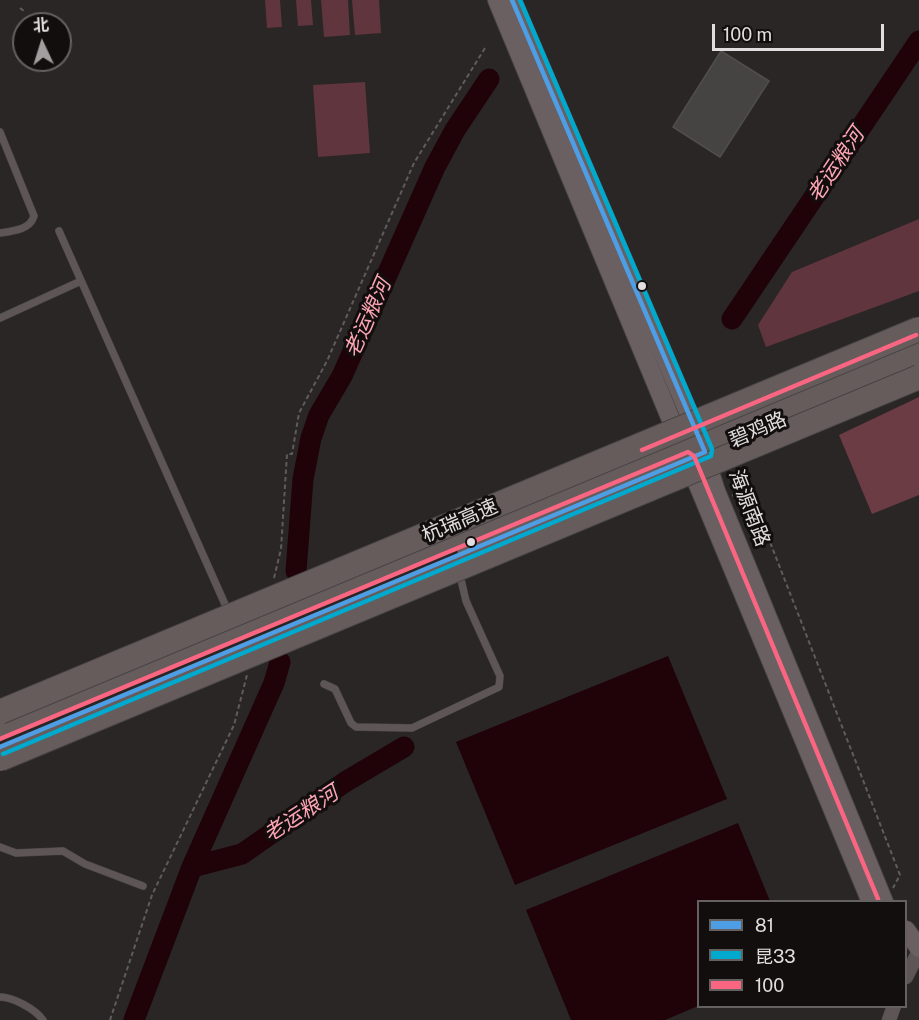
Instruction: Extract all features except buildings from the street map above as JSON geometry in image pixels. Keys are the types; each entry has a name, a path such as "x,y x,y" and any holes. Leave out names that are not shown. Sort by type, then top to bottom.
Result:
{"highway":[{"name":"杭瑞高速","path":"0,712 919,329"},
{"name":"碧鸡路","path":"0,747 453,558 919,342"},
{"name":"碧鸡路","path":"0,725 236,627 692,447 919,363"},
{"path":"0,771 919,377"},
{"path":"0,759 254,661"}],"main road":[{"name":"海源南路","path":"497,0 692,447 716,491 888,897"},
{"name":"海源南路","path":"512,0 692,447 870,900"},
{"path":"907,932 919,950"}],"street":[{"path":"907,975 919,950"}],"lane":[{"path":"0,132 34,216 33,223 27,227 0,233"},
{"path":"59,231 236,627"},
{"path":"0,318 81,281"},
{"path":"324,684 335,689 351,723 356,727 412,728 499,687 500,676 466,601 462,579 453,558"},
{"path":"0,847 6,852 16,853 63,851 85,864 143,886"},
{"path":"0,997 8,997 33,1011 43,1020"}],"path":[{"path":"20,8 24,11"},
{"path":"272,582 281,549 287,454 292,454 299,413 327,361 414,163 447,106 485,48"},
{"path":"716,491 754,501 900,875 888,897"},
{"path":"110,1020 152,895 234,725 254,661"}],"shaded area":[{"path":"265,0 280,0 282,27 267,28"},
{"path":"296,0 311,0 313,25 298,26"},
{"path":"321,0 348,0 350,35 324,37"},
{"path":"352,0 379,0 381,33 355,35"},
{"path":"365,82 370,153 318,157 313,85"},
{"path":"919,219 919,291 766,347 758,325 792,272"},
{"path":"919,397 919,495 872,514 839,435"},
{"path":"668,656 727,799 515,885 456,742"},
{"path":"738,823 770,900 697,900 697,1006 665,1020 571,1020 526,910"}],"waterway":[{"name":"老运粮河","path":"732,319 919,41"},
{"name":"老运粮河","path":"296,571 303,479 311,438 319,415 342,376 435,167 455,130 489,79"},
{"name":"老运粮河","path":"134,1020 192,867 274,683 280,662"},
{"name":"老运粮河","path":"192,867 242,854 345,782 404,747"}],"transit line":[{"name":"81","path":"0,747 705,452 512,0"},
{"name":"昆33","path":"3,754 711,456 712,449 520,0"},
{"name":"100","path":"642,450 916,335"},
{"name":"100","path":"0,739 688,452 694,456 878,899"}]}
